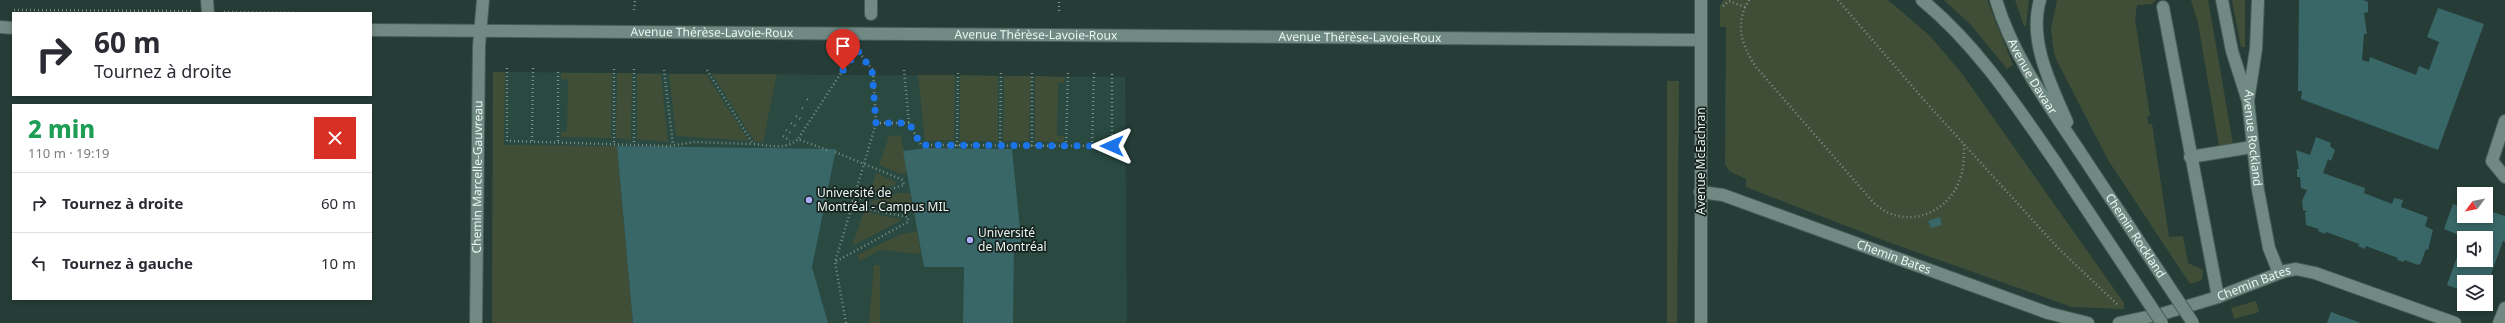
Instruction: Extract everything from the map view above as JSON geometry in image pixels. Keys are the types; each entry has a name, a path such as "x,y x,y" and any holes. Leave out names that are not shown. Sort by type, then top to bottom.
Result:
{"street":[{"name":"Chemin Marcelle-Gauvreau","path":"476,323 479,32 483,0"},
{"path":"871,0 871,14"},
{"name":"Avenue McEachran","path":"1701,0 1701,323"},
{"path":"1922,0 1955,30 1984,62 2056,164 2162,323"},
{"name":"Avenue Davaar","path":"1996,0 2011,41 2028,74 2078,149"},
{"path":"2040,0 2036,24 2039,48 2056,98 2078,149"},
{"path":"2222,0 2232,51 2248,101"},
{"name":"Avenue Rockland","path":"2258,0 2256,49 2248,101 2252,147 2267,237 2279,274"},
{"path":"2163,7 2190,157 2218,297"},
{"path":"0,28 12,28"},
{"name":"Avenue Thérèse-Lavoie-Roux","path":"372,30 1701,40"},
{"path":"2505,121 2492,161 2505,177"},
{"path":"2190,157 2252,147"},
{"name":"Chemin Rockland","path":"2078,149 2193,323"},
{"name":"Chemin Bates","path":"1700,192 1723,195 2048,313 2088,323"},
{"name":"Chemin Bates","path":"2119,323 2160,314 2218,297 2290,270 2303,270 2455,323"},
{"path":"2499,323 2505,308"}],"path":[{"path":"634,10 635,0"},
{"path":"1059,0 1059,10"},
{"path":"1749,0 1745,7 1740,31 1744,46 1756,67 1873,202 1885,211 1900,217 1916,218 1930,213 1945,203 1959,183 1964,166 1964,144"},
{"path":"1838,0 1964,144 2057,247 2120,309"},
{"path":"1723,6 1729,1 1745,7"},
{"path":"8,10 208,8 282,12"},
{"path":"507,68 507,141 614,142 673,145 694,142 753,144 779,147 792,144 798,139 843,70 858,51 872,70 876,123 835,262 846,323"},
{"path":"532,141 533,68"},
{"path":"558,69 558,141"},
{"path":"614,69 614,142"},
{"path":"634,69 634,143"},
{"path":"664,70 673,145"},
{"path":"707,70 753,144"},
{"path":"904,70 909,123 921,145 957,146 1112,146 1112,73"},
{"path":"957,146 958,72"},
{"path":"1000,146 1001,72"},
{"path":"1032,72 1032,146"},
{"path":"1066,146 1068,73"},
{"path":"1092,146 1094,73"},
{"path":"796,116 801,119"},
{"path":"792,123 797,127"},
{"path":"876,123 909,123"},
{"path":"786,130 793,134"},
{"path":"783,136 790,140"},
{"path":"798,139 827,150"},
{"path":"835,152 903,180 904,185 853,201"},
{"path":"835,262 908,222 908,217 852,206"}],"shaded area":[{"path":"1723,0 1887,0 1893,4 1931,37 1963,75 2124,303 2124,309 2072,307 1888,242 1746,187 1746,179 1729,171 1725,164 1726,27 1720,27 1720,6"},
{"path":"1944,0 1987,0 2013,65 2007,69 1971,25"},
{"path":"2015,0 2029,0 2026,26 2024,26"},
{"path":"2057,0 2156,0 2152,4 2137,5 2135,19 2150,116 2147,117 2149,125 2152,124 2169,237 2183,236 2188,263 2203,270 2202,280 2190,284 2108,160 2054,53 2051,29"},
{"path":"2191,0 2208,0 2233,144 2219,146 2198,23"},
{"path":"2232,0 2245,0 2245,47 2241,47"},
{"name":"Université de Montréal - Campus MIL","path":"493,72 1125,77 1127,323 492,323"},
{"path":"493,72 505,72 504,145 617,146 633,323 492,323"},
{"path":"561,73 612,73 611,138 561,137 561,132 567,131 568,80 561,79"},
{"path":"617,73 632,73 631,140 616,138"},
{"path":"637,74 661,74 668,142 637,139"},
{"path":"669,74 706,74 749,141 676,136"},
{"path":"712,74 777,74 763,142 755,142"},
{"path":"918,75 955,75 954,140 925,141"},
{"path":"960,75 998,76 998,141 960,141"},
{"path":"1004,76 1031,76 1029,141 1003,141"},
{"path":"1035,76 1065,77 1064,83 1058,83 1057,136 1064,136 1064,142 1035,141"},
{"path":"1667,81 1679,81 1677,323 1667,323"},
{"path":"901,135 907,174 899,173 879,165 889,136"},
{"path":"876,173 896,182 895,185 870,192"},
{"path":"897,193 910,193 914,212 867,203"},
{"path":"864,211 902,220 852,246"},
{"path":"917,231 921,254 880,250 860,261 857,255 902,234"},
{"path":"874,265 880,265 880,323 869,323"},
{"path":"2256,301 2259,312 2234,319 2231,308"}],"building":[{"path":"2299,0 2363,0 2368,2 2368,12 2364,13 2367,34 2364,34 2362,60 2369,62 2370,57 2416,75 2419,66 2429,70 2439,42 2427,37 2438,8 2484,24 2438,150 2301,99 2302,91 2298,91"},
{"path":"2316,137 2331,143 2330,146 2335,150 2331,161 2328,159 2323,173 2365,188 2364,193 2392,204 2394,198 2403,200 2401,207 2428,217 2425,226 2433,230 2428,250 2426,249 2421,263 2418,265 2404,260 2404,262 2397,260 2398,258 2366,246 2365,249 2358,246 2359,244 2326,232 2325,234 2318,231 2319,229 2306,225 2305,212 2308,212 2303,210 2302,201 2307,190 2301,188 2300,177 2297,177 2297,169 2299,169 2296,150 2310,155"},
{"path":"617,146 836,149 812,267 828,323 633,323"},
{"name":"Université de Montréal","path":"926,148 1012,149 1022,249 1014,250 1013,323 963,323 964,267 924,267 903,151"},
{"path":"2453,204 2457,205 2457,223 2493,223 2493,212 2505,216 2505,242 2503,241 2491,275 2457,275 2457,289 2447,285 2457,257 2457,267 2493,267 2493,231 2457,231 2457,234 2444,229"},
{"path":"1940,217 1942,225 1931,228 1928,221"},
{"path":"2331,312 2361,323 2327,323"}],"place":[{"name":"Université de Montréal - Campus MIL","path":"809,200"},
{"name":"Université de Montréal","path":"970,240"}],"route":[{"path":"843,70 858,51 872,70 876,123 909,123 921,145 1112,146"}]}
